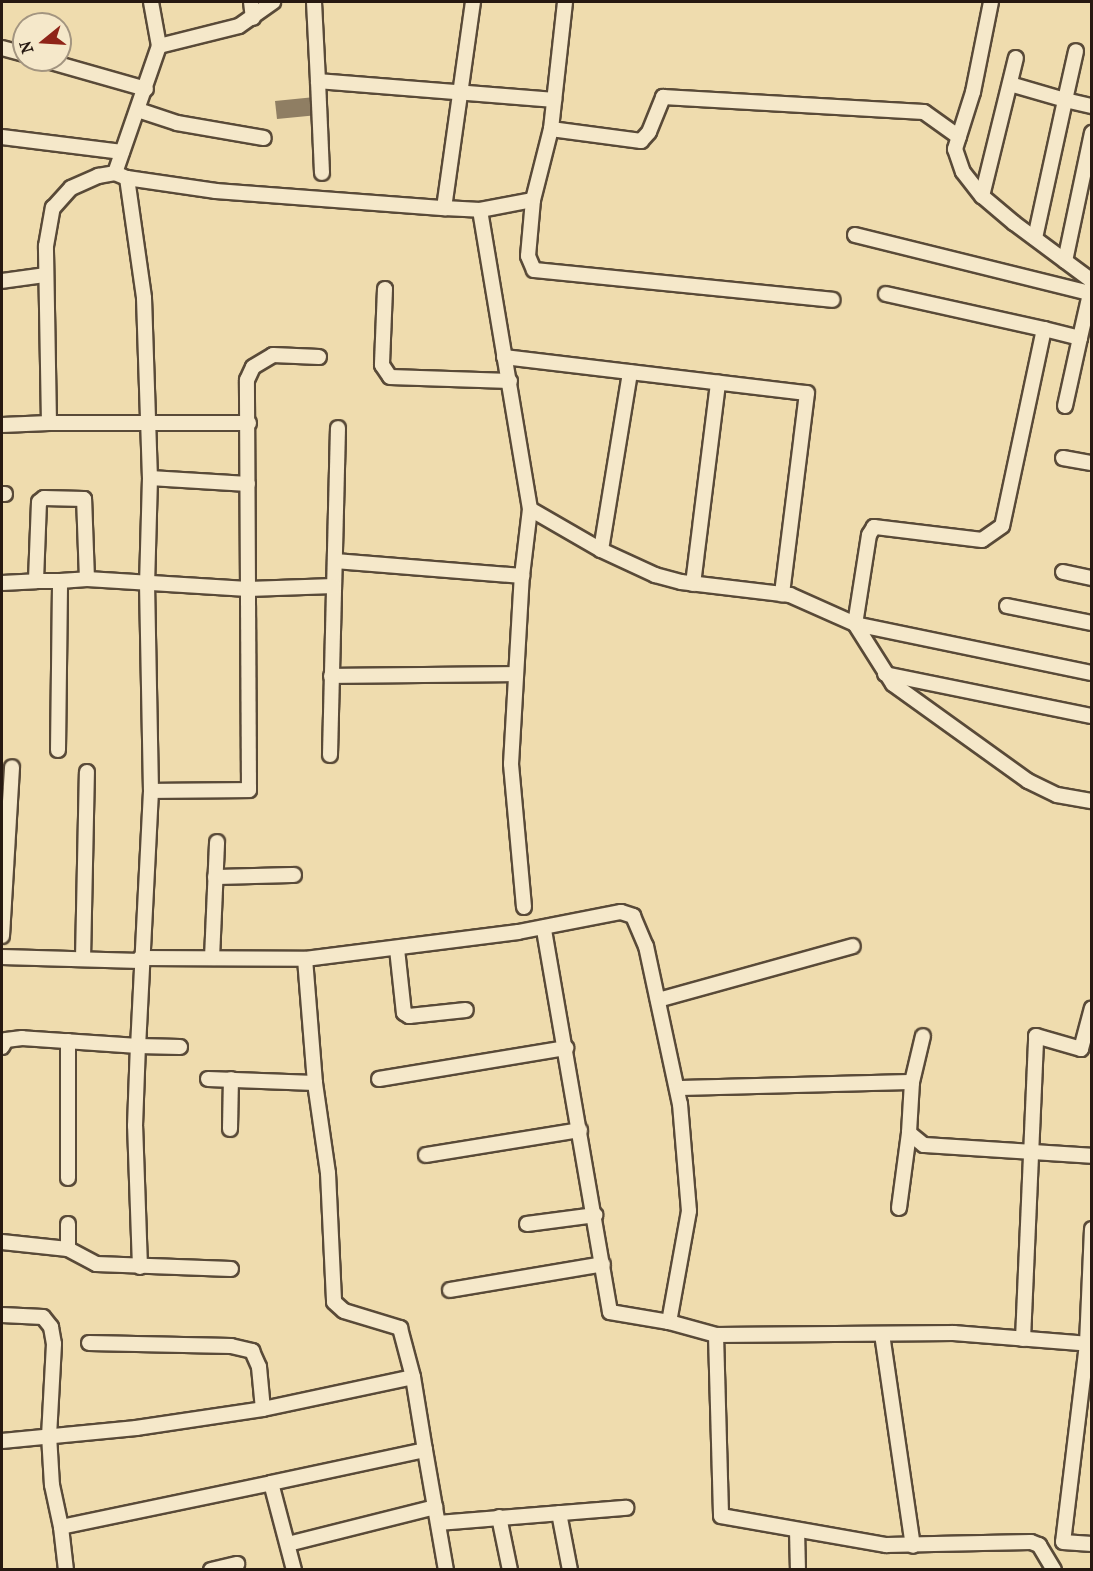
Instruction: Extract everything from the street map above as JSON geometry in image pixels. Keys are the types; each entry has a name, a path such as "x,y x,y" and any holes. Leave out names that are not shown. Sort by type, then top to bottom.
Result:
{"street":[{"path":"140,1267 135,1126 140,959 151,791 147,583 150,478 144,298 121,176 122,152 146,89 159,46 151,2"},
{"path":"251,2 253,18"},
{"path":"159,46 239,26 273,2"},
{"path":"314,2 321,173"},
{"path":"444,208 463,92 473,2"},
{"path":"565,2 550,129 533,200 528,256 534,270 832,300"},
{"path":"992,2 956,149 963,172 982,196 1065,261 1091,286"},
{"path":"1035,238 1076,51"},
{"path":"982,196 1016,58"},
{"path":"72,68 146,89"},
{"path":"318,81 554,100"},
{"path":"1010,84 1092,106"},
{"path":"550,129 640,141 649,132 663,97 924,112 959,137"},
{"path":"138,110 177,123 264,138"},
{"path":"1065,261 1092,133"},
{"path":"2,137 122,152"},
{"path":"49,423 45,275 53,208 70,188 121,176 216,190 444,208 480,210 533,200"},
{"path":"480,210 530,509 522,576 511,764 524,907"},
{"path":"855,235 1091,286"},
{"path":"2,281 45,275"},
{"path":"1065,406 1091,286"},
{"path":"386,289 382,365 390,377 510,381"},
{"path":"886,294 1080,338"},
{"path":"1044,329 1002,526 982,540 874,527 869,535 855,624 893,684 1028,781 1057,795 1092,801"},
{"path":"151,791 249,790 247,380 253,367 273,355 319,357"},
{"path":"504,357 807,393 782,594"},
{"path":"601,550 630,372"},
{"path":"693,584 717,383"},
{"path":"2,425 249,423"},
{"path":"330,755 338,428"},
{"path":"1063,458 1092,463"},
{"path":"150,478 248,483"},
{"path":"36,581 38,504 44,498 86,501 87,579"},
{"path":"530,509 601,550 655,574 693,584 782,594 855,624 1092,673"},
{"path":"335,561 522,576"},
{"path":"1063,573 1092,578"},
{"path":"2,583 87,579 248,589 334,586"},
{"path":"58,750 60,580"},
{"path":"1007,606 1092,623"},
{"path":"331,676 516,674"},
{"path":"885,674 1092,716"},
{"path":"2,936 12,767"},
{"path":"83,959 87,772"},
{"path":"212,958 217,842"},
{"path":"216,877 294,875"},
{"path":"2,957 305,959 397,949 543,928 621,912 633,916 646,946 678,1088 688,1211 669,1322"},
{"path":"543,928 566,1048 610,1312 669,1322 716,1335 954,1333 1089,1344"},
{"path":"658,1000 853,946"},
{"path":"397,949 404,1013 413,1016 466,1010"},
{"path":"305,959 315,1083 328,1173 334,1302 344,1311 400,1328 413,1377 446,1569"},
{"path":"1023,1339 1033,1153 1036,1036 1086,1051 1092,1008"},
{"path":"899,1208 909,1133 912,1082 923,1036"},
{"path":"2,1047 6,1040 22,1038 180,1047"},
{"path":"68,1041 68,1178"},
{"path":"379,1079 566,1048"},
{"path":"208,1079 315,1083"},
{"path":"231,1079 231,1129"},
{"path":"678,1088 912,1082"},
{"path":"426,1155 580,1130"},
{"path":"909,1133 924,1145 1092,1156"},
{"path":"527,1224 594,1215"},
{"path":"68,1224 68,1249"},
{"path":"1092,1228 1089,1344 1062,1542 1092,1544"},
{"path":"2,1242 68,1249 96,1264 231,1269"},
{"path":"450,1290 603,1264"},
{"path":"2,1315 36,1315 49,1321 54,1344 49,1435 66,1569"},
{"path":"882,1334 913,1546"},
{"path":"716,1335 721,1516 797,1530 913,1546 1024,1541 1040,1545 1054,1569"},
{"path":"89,1343 231,1346 252,1351 259,1368 263,1409"},
{"path":"2,1441 136,1428 263,1409 413,1377"},
{"path":"61,1527 424,1450"},
{"path":"271,1483 294,1569"},
{"path":"288,1544 435,1507"},
{"path":"438,1522 626,1508"},
{"path":"559,1513 570,1569"},
{"path":"499,1517 510,1569"},
{"path":"797,1530 798,1569"},
{"path":"211,1569 237,1564"}],"building":[{"path":"315,97 318,115 277,119 275,101"}]}
